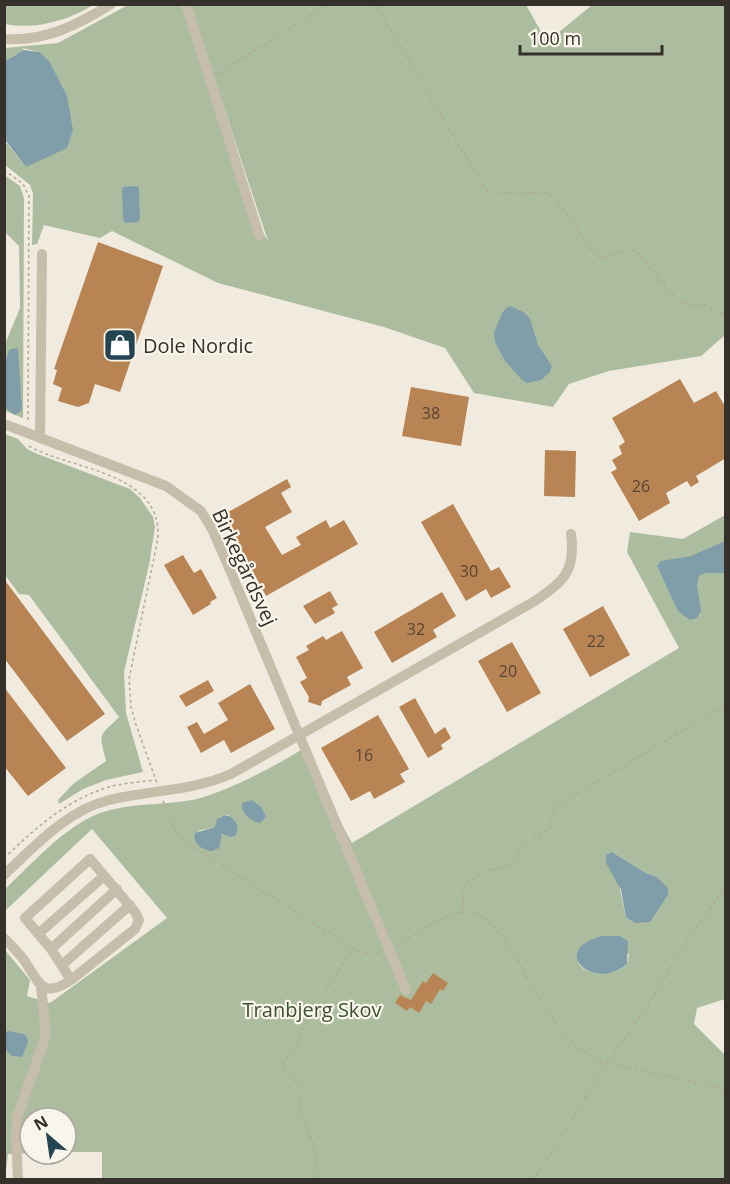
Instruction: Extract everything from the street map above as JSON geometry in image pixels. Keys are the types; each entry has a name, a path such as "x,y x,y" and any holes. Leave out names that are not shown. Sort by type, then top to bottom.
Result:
{"street":[{"path":"4,39 50,35 71,27 111,4"},
{"path":"186,4 259,235"},
{"path":"40,437 42,254"},
{"name":"Birkegårdsvej","path":"4,424 166,486 201,511 212,529 230,570 406,990"},
{"path":"4,875 71,816 108,801 214,781 300,736 549,591 570,567 573,553 571,534"},
{"path":"41,986 57,988 71,980 135,928 139,920 130,905 90,859 25,918 51,949 71,980"},
{"path":"38,934 104,876"},
{"path":"51,949 117,889"},
{"path":"62,965 130,905"},
{"path":"4,938 25,961 41,986 46,1035 17,1118 18,1179"}],"path":[{"path":"209,79 328,4"},
{"path":"375,4 489,192 546,193 555,198 594,254 601,258 627,250 635,250 671,293 683,303 693,306 704,305 726,315"},
{"path":"4,170 23,184 29,196 28,433 30,447 131,486 146,499 155,514 159,530 158,538 132,660 129,692 136,725 172,824 184,841 353,948 368,954 390,950 432,924 456,913 479,915 491,924 508,943 538,998 566,1036 584,1053 607,1064 726,1089"},
{"path":"462,912 464,885 485,872 512,866 520,849 550,827 556,806 726,705"},
{"path":"533,1179 726,886"},
{"path":"319,1179 313,1143 301,1115 299,1086 285,1074 282,1066 288,1056 297,1051 298,1036 303,1027 326,1005 327,989 353,948"}],"green space":[{"path":"8,4 93,5 62,20 39,25 16,26 5,24 4,6"},
{"path":"128,5 183,5 246,205 268,241 190,5 526,5 547,42 592,5 725,5 725,335 701,356 609,371 569,384 553,407 474,393 445,348 384,327 218,283 112,231 100,238 44,225 37,244 32,245 33,194 30,185 5,165 4,140 26,167 39,52 22,48 24,50 5,61 5,48 58,43"},
{"path":"4,175 20,186 24,198 23,418 5,411 5,344 20,308 19,246 5,232"},
{"path":"5,434 18,439 27,449 35,453 130,489 140,498 153,517 155,527 149,565 124,672 126,713 143,772 106,780 83,789 59,804 58,800 73,784 106,761 102,736 119,717 29,595 19,594 5,575"},
{"name":"Tranbjerg Skov","path":"725,515 725,999 697,1008 694,1024 725,1055 725,1179 102,1179 102,1152 78,1152 78,1106 18,1106 18,1154 8,1154 5,1179 4,1047 5,1049 24,1034 5,1032 5,950 30,980 27,996 50,1003 167,918 92,829 5,911 5,889 57,840 93,816 117,808 180,802 204,797 248,779 301,750 352,843 679,648 627,552 630,532 683,539","holes":["229,815 224,834 220,836 220,844 198,831 215,827 220,817","612,852 646,873 657,877 668,895 661,905 626,917","578,950 629,954 627,964 623,968 607,973 597,973 582,967 578,960"]}],"water":[{"path":"24,50 39,52 49,61 67,96 73,130 67,148 26,167 5,140 5,61"},
{"path":"137,186 139,188 140,219 138,222 125,223 122,190 123,187"},
{"path":"511,306 525,313 530,319 538,345 552,366 550,372 541,380 527,383 522,380 505,361 495,342 494,333 502,313"},
{"path":"18,349 22,410 15,415 5,408 5,363 9,350"},
{"path":"725,541 725,573 705,573 699,576 697,585 701,611 697,618 690,620 678,611 657,566 661,561 691,556"},
{"path":"252,800 262,808 266,817 260,823 250,819 243,810 242,803"},
{"path":"225,815 236,823 235,836 222,834 219,848 212,851 199,846 194,837 195,833 215,827 217,819"},
{"path":"612,852 646,873 657,877 668,888 668,895 650,922 635,923 626,917 621,890 606,863 606,855"},
{"path":"602,936 620,936 628,941 627,964 614,972 601,974 590,972 577,959 578,950 586,942"},
{"path":"5,1032 24,1034 27,1037 28,1043 22,1057 12,1056 5,1049"}],"building":[{"path":"98,242 163,266 120,392 95,384 89,403 78,407 58,401 62,388 53,384 57,370 54,369"},
{"path":"680,379 694,403 716,391 726,408 726,458 696,476 699,482 691,487 687,481 666,493 670,503 639,521 611,472 617,469 612,460 622,454 619,446 625,442 612,418"},
{"path":"411,387 469,397 461,446 402,436"},
{"path":"545,450 576,451 575,497 544,496"},
{"path":"287,479 291,487 281,493 292,512 265,527 282,555 301,545 296,537 326,520 330,528 344,520 358,544 266,596 223,515"},
{"path":"453,504 491,571 499,567 511,587 491,598 486,589 466,601 421,522"},
{"path":"183,555 194,573 201,569 217,598 193,615 164,565"},
{"path":"4,579 105,714 67,741 4,658"},
{"path":"330,591 338,605 332,608 335,613 315,624 303,606"},
{"path":"442,592 456,616 433,630 437,637 392,663 374,632"},
{"path":"603,606 630,655 590,677 563,629"},
{"path":"342,631 363,668 347,677 351,685 322,701 321,706 308,702 309,697 300,682 307,678 296,657 309,650 306,646 323,636 326,640"},
{"path":"512,642 541,693 507,712 478,661"},
{"path":"208,680 214,691 186,707 179,696"},
{"path":"250,684 275,729 231,753 224,740 201,753 187,727 197,722 204,734 228,720 218,703"},
{"path":"4,687 66,768 28,796 4,766"},
{"path":"415,698 435,734 445,727 451,738 441,745 443,749 428,758 399,707"},
{"path":"378,715 409,769 400,774 405,782 374,799 370,791 351,801 321,748"},
{"path":"433,973 448,983 443,991 440,989 431,1004 426,1001 419,1013 410,1007 407,1011 395,1003 400,995 411,1000 423,981 426,983"}],"place":[{"name":"Dole Nordic","path":"120,345"}]}
